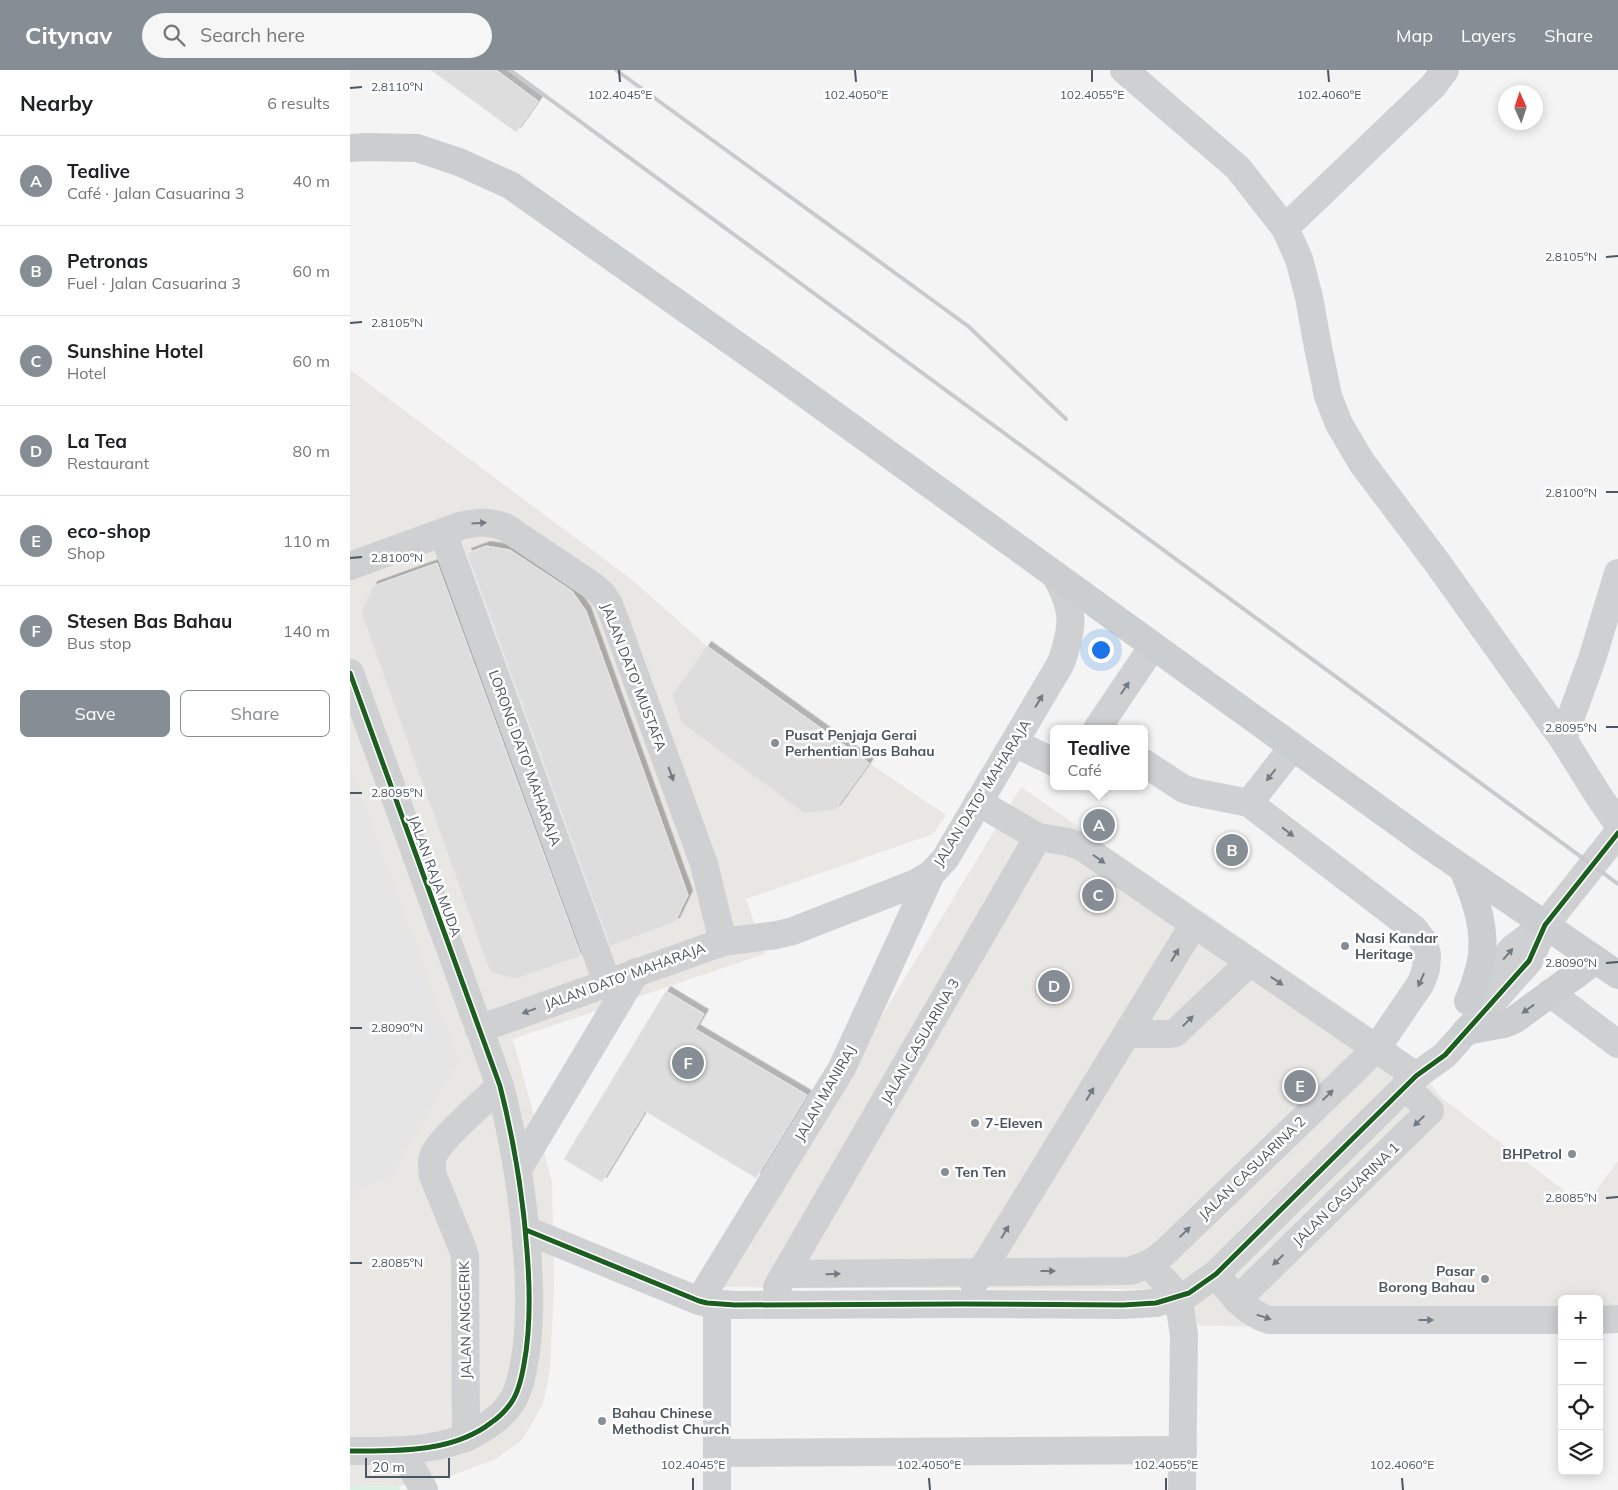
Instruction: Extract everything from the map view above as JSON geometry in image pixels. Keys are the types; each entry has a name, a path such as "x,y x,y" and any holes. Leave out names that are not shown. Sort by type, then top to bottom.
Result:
{"main road":[{"path":"350,148 417,148 459,162 510,185 779,375 1463,869 1607,968"},
{"path":"1463,869 1474,894 1480,917 1483,943 1480,966 1469,1000"},
{"path":"1466,1031 1504,1024 1514,1020 1550,993 1607,968"}],"street":[{"path":"1124,70 1238,168 1285,228 1299,259 1309,297 1316,342 1328,396 1339,424 1362,463 1436,561 1563,739 1618,824"},
{"path":"1285,228 1433,86 1445,70"},
{"name":"JALAN DATO' MUSTAFA","path":"350,566 460,526 473,523 494,523 505,527 593,586 606,600 612,613 704,864 723,942"},
{"name":"LORONG DATO' MAHARAJA","path":"443,533 607,982"},
{"path":"1563,739 1608,640 1618,573"},
{"name":"JALAN DATO' MAHARAJA","path":"479,1029 723,942 793,931 916,883 931,874 944,859 1061,663 1069,641 1071,617 1066,594 1055,575"},
{"path":"1100,725 1153,646"},
{"name":"JALAN RAJA MUDA","path":"350,673 500,1086 513,1137 518,1169 526,1230 529,1277 529,1324 526,1352 522,1377 512,1403 492,1422 466,1438 435,1446 402,1451 350,1451"},
{"path":"1014,743 1050,760"},
{"path":"1148,766 1184,789 1249,802 1293,747"},
{"path":"978,802 1038,837 1069,842 1082,847 1376,1049 1411,1081"},
{"name":"JALAN CASUARINA 2","path":"1149,1264 1164,1253 1376,1049 1421,984 1426,969 1427,954 1423,941 1414,929 1249,802"},
{"path":"526,1230 708,1302 766,1305 1124,1305 1156,1302 1188,1293 1216,1274 1411,1081 1445,1055 1529,961 1545,925 1618,833"},
{"name":"JALAN CASUARINA 3","path":"766,1305 1038,837"},
{"name":"JALAN MANIRAJ","path":"708,1302 842,1068 931,874"},
{"path":"962,1304 1194,924"},
{"path":"1411,1081 1431,1044 1513,948 1545,925"},
{"path":"1127,1034 1175,1033 1250,962"},
{"path":"518,1169 636,972"},
{"path":"1550,993 1618,1044"},
{"name":"JALAN CASUARINA 1","path":"1237,1300 1430,1111 1411,1081"},
{"name":"JALAN ANGGERIK","path":"466,1438 465,1258 433,1176 432,1158 442,1143 500,1086"},
{"path":"784,1274 1130,1270 1149,1264 1178,1296 1184,1334 1182,1490"},
{"path":"1216,1274 1237,1300 1249,1311 1269,1320 1558,1320"},
{"path":"708,1302 717,1452 717,1490"},
{"path":"1603,1320 1618,1320"},
{"path":"717,1452 1183,1450"},
{"path":"402,1451 424,1490"}],"shaded area":[{"path":"350,370 631,579 707,646 869,763 946,815 933,834 746,899 765,954 513,1039 552,1182 554,1285 550,1369 543,1404 522,1440 496,1459 448,1477 398,1486 350,1487"},
{"path":"350,766 458,1061 389,1178 359,1188 350,1200"},
{"path":"1021,787 1397,1045 1442,1098 1584,1206 1618,1161 1618,1329 1603,1328 1603,1295 1558,1295 1558,1328 1200,1326 1148,1289 717,1287"}],"green space":[{"path":"398,1486 401,1490 350,1490 350,1487"}],"building":[{"path":"431,70 496,70 538,101 516,132"},
{"path":"486,546 510,550 572,591 586,611 688,895 675,922 610,946 467,553"},
{"path":"437,563 581,956 516,979 490,972 361,612 373,586"},
{"name":"Pusat Penjaja Gerai Perhentian Bas Bahau","path":"707,646 869,763 835,810 804,813 682,723 672,695"},
{"path":"666,991 704,1014 695,1029 807,1095 756,1178 645,1111 602,1182 564,1159"}],"railway":[{"path":"510,70 1618,884"},
{"path":"616,70 968,326 1066,419"}],"cycle path":[{"path":"350,673 500,1086 514,1147 525,1230 529,1279 528,1336 523,1369 516,1394 504,1411 477,1432 460,1440 442,1445 405,1450 350,1451"},
{"path":"526,1230 707,1303 735,1305 1123,1305 1156,1303 1189,1293 1216,1274 1416,1076 1445,1055 1529,961 1545,925 1618,833"}],"place":[{"name":"Pusat Penjaja Gerai Perhentian Bas Bahau","path":"775,743"},
{"name":"Tealive","path":"1099,825"},
{"name":"Petronas","path":"1232,850"},
{"name":"Sunshine Hotel","path":"1098,895"},
{"name":"Nasi Kandar Heritage","path":"1345,946"},
{"name":"La Tea","path":"1054,986"},
{"name":"Stesen Bas Bahau","path":"688,1063"},
{"name":"eco-shop","path":"1300,1086"},
{"name":"7-Eleven","path":"975,1123"},
{"name":"BHPetrol","path":"1572,1154"},
{"name":"Ten Ten","path":"945,1172"},
{"name":"Pasar Borong Bahau","path":"1485,1279"},
{"name":"Bahau Chinese Methodist Church","path":"602,1421"}]}
